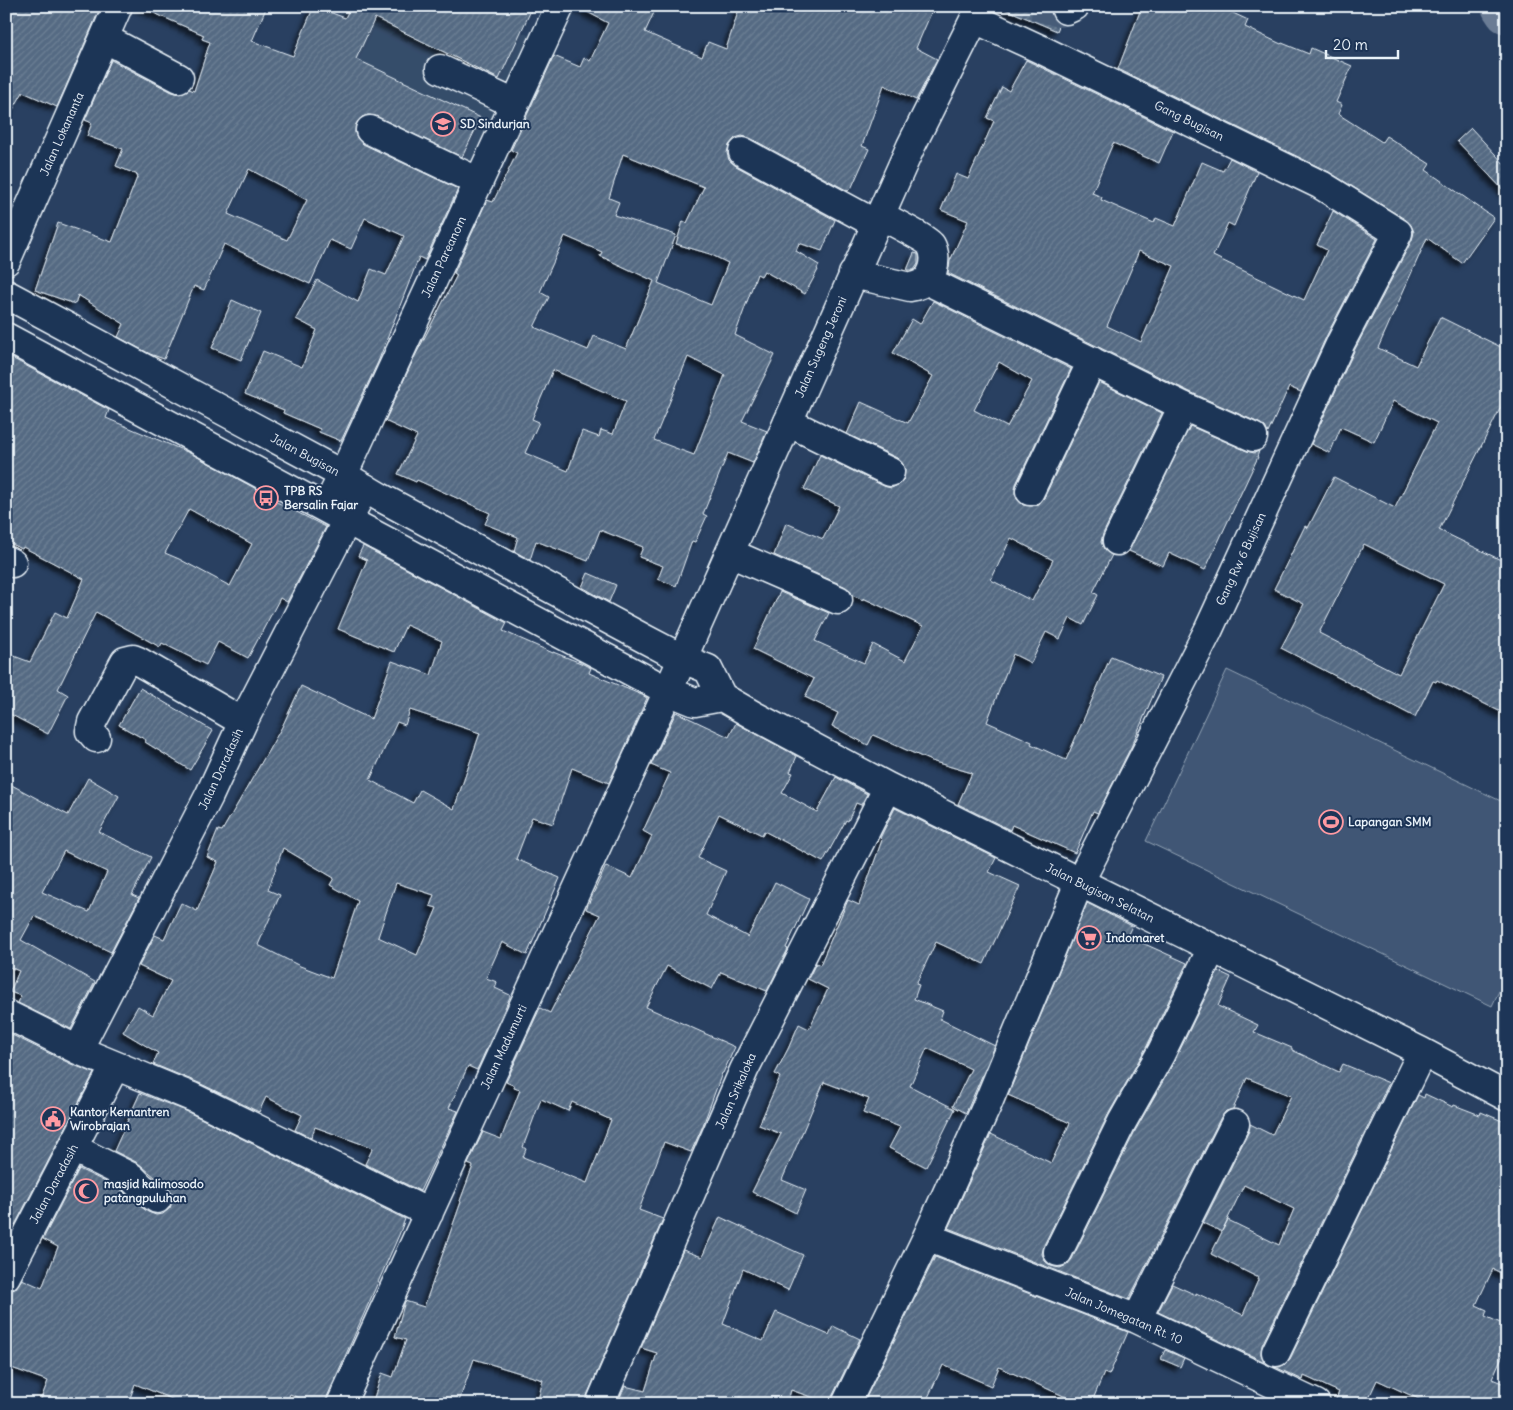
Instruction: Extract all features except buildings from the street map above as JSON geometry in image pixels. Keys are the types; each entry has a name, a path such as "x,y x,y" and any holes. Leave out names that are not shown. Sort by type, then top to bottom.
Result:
{"street":[{"name":"Jalan Lokananta","path":"6,261 118,6"},
{"name":"Jalan Pareanom","path":"363,486 478,182 560,6"},
{"name":"Jalan Sugeng Jeroni","path":"668,691 911,146 978,13"},
{"name":"Gang Bugisan","path":"978,13 1040,49 1322,185 1398,233"},
{"path":"104,38 179,78"},
{"path":"440,69 515,104"},
{"path":"370,130 478,182"},
{"path":"743,152 930,244 934,254 934,267 928,281 919,285 910,287 853,274"},
{"name":"Gang Rw 6 Bujisan","path":"846,1404 927,1237 988,1103 1079,883 1208,631 1342,342 1398,233"},
{"path":"928,281 1183,406 1253,437"},
{"name":"Jalan Bugisan","path":"6,294 683,658"},
{"path":"6,337 668,691 695,702 722,697 708,669 683,658"},
{"path":"1030,491 1092,361"},
{"path":"1117,541 1183,406"},
{"path":"788,422 890,472"},
{"name":"Jalan Daradasih","path":"6,1276 73,1148 96,1058 209,796 243,722 363,486"},
{"name":"Jalan Daradasih","path":"96,1058 345,519"},
{"path":"730,553 838,600"},
{"path":"96,738 90,731 92,722 125,661 133,659 243,722"},
{"name":"Jalan Madumurti","path":"341,1404 668,691"},
{"name":"Jalan Bugisan Selatan","path":"722,697 752,715 888,787 1422,1052 1507,1098"},
{"name":"Jalan Srikaloka","path":"600,1404 744,1070 888,787"},
{"path":"1058,1252 1122,1122 1161,1053 1212,948"},
{"path":"6,1014 96,1058 192,1097 429,1213"},
{"path":"1276,1352 1422,1052"},
{"path":"1137,1319 1236,1124"},
{"path":"73,1148 131,1178 158,1199"},
{"name":"Jalan Jomegatan Rt. 10","path":"927,1237 1137,1319 1316,1404"}],"shaded area":[{"name":"SD Sindurjan","path":"344,6 468,6 534,38 475,167 306,82"},
{"name":"Lapangan SMM","path":"1227,670 1507,804 1507,974 1492,1006 1146,841"}],"waterway":[{"path":"1503,6 1507,12"}],"tunnel":[{"path":"1034,6 1060,13 1066,10"}],"place":[{"name":"SD Sindurjan","path":"443,124"},
{"name":"TPB RS Bersalin Fajar","path":"266,498"},
{"name":"Lapangan SMM","path":"1331,822"},
{"name":"Indomaret","path":"1089,938"},
{"name":"Kantor Kemantren Wirobrajan","path":"53,1119"},
{"name":"masjid kalimosodo patangpuluhan","path":"86,1191"}]}
